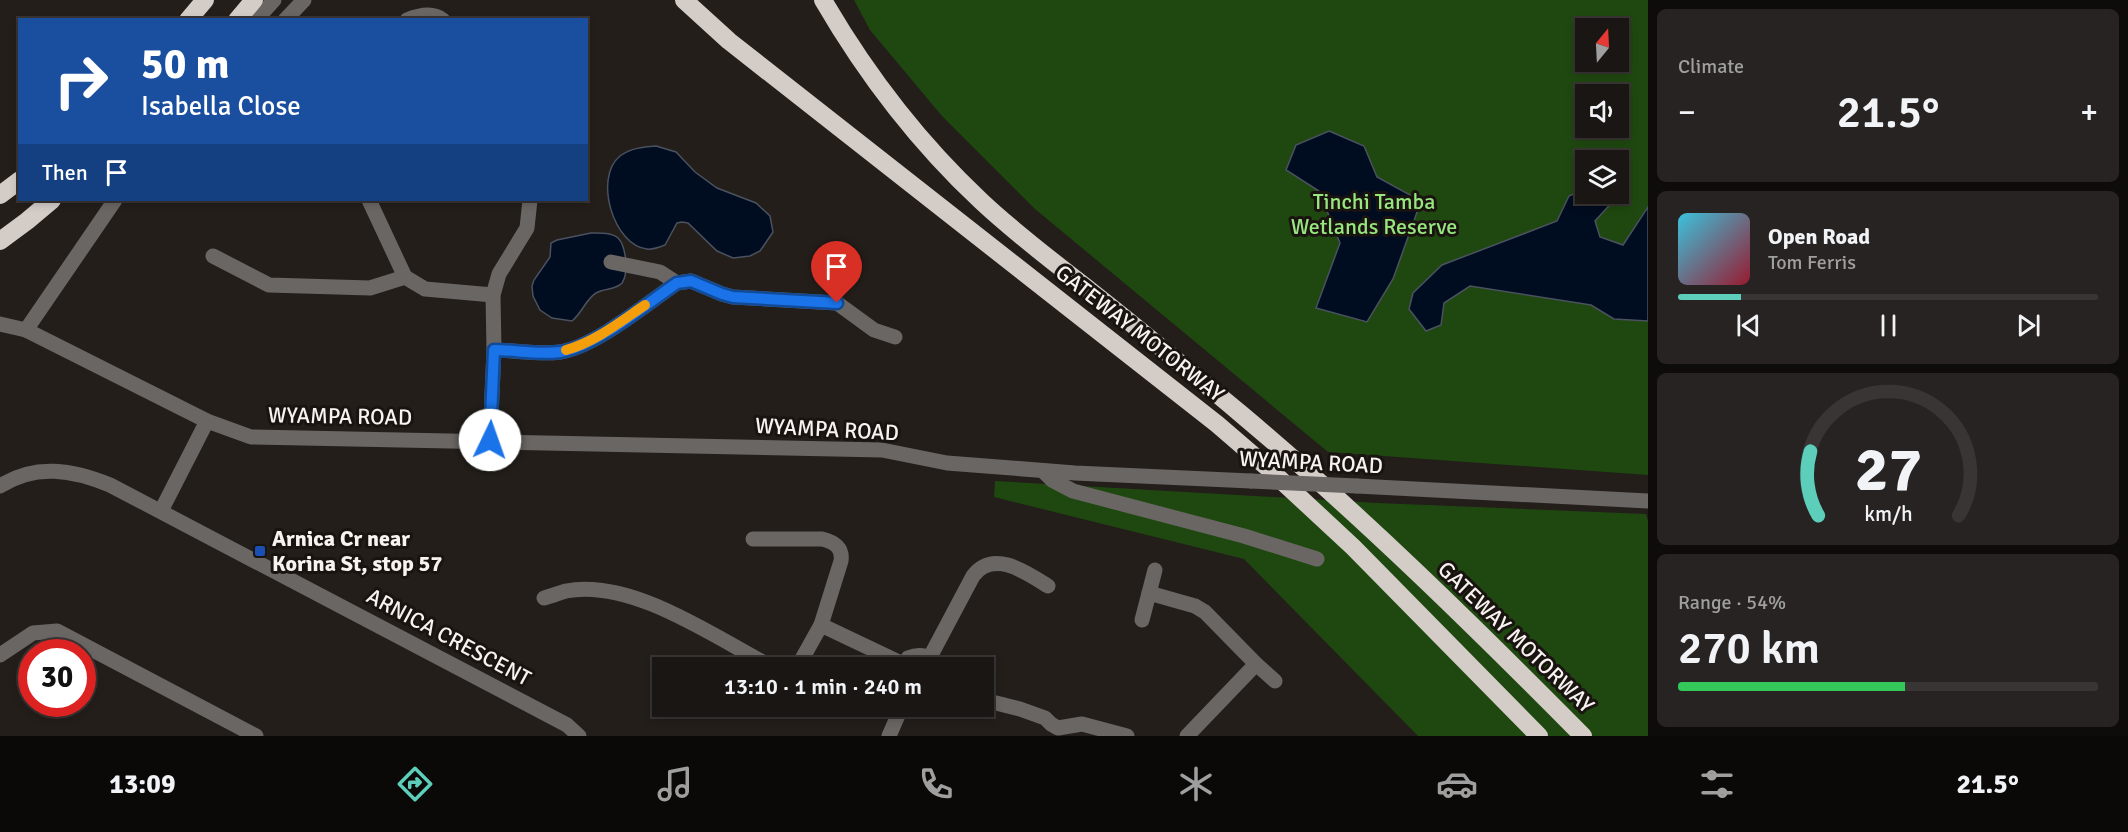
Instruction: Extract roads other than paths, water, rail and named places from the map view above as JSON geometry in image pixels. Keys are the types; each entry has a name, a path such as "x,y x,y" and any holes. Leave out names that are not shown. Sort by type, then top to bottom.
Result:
{"highway":[{"path":"190,18 205,0"},
{"path":"239,18 254,0"},
{"name":"GATEWAY MOTORWAY","path":"684,0 729,42 1226,431 1353,547 1539,736"},
{"name":"GATEWAY MOTORWAY","path":"824,0 881,89 918,135 980,200 1173,357 1298,463 1421,577 1583,736"},
{"path":"0,195 18,182"},
{"path":"0,241 51,201"}],"street":[{"path":"258,18 274,0"},
{"path":"287,18 304,0"},
{"path":"413,18 425,14 441,18"},
{"path":"26,330 114,201"},
{"path":"369,201 405,277 425,289 493,295"},
{"path":"490,440 494,350 493,295 499,274 527,228 530,201"},
{"path":"213,256 269,285 370,288 405,277"},
{"path":"611,262 660,272 677,283"},
{"path":"494,350 559,352 577,347 603,333 677,283 691,281 733,297 837,303 874,330 896,337"},
{"name":"WYAMPA ROAD","path":"0,324 26,330 207,421 251,437 490,440 882,450 947,464 1043,471 1648,501"},
{"path":"161,511 207,421"},
{"name":"ARNICA CRESCENT","path":"0,486 33,471 59,470 86,475 110,485 567,725 579,736"},
{"path":"1043,471 1052,480 1073,491 1244,536 1317,559"},
{"path":"753,539 822,539 831,541 839,547 842,561 821,625 803,657"},
{"path":"936,657 979,567 1001,563 1048,586"},
{"path":"1142,620 1155,570"},
{"path":"544,598 576,590 608,591 626,595 681,618 754,657"},
{"path":"1149,593 1195,606 1205,612 1275,681"},
{"path":"821,625 884,657"},
{"path":"0,655 33,633 57,631 256,736"},
{"path":"1186,736 1256,664"},
{"path":"994,702 1045,718 1057,732 1082,724 1127,736"},
{"path":"889,736 897,717"}],"water":[{"path":"1329,131 1364,146 1377,177 1421,201 1393,279 1367,322 1316,308 1340,243 1319,191 1286,170 1296,145"},
{"path":"656,146 676,152 695,172 717,188 756,203 770,216 773,232 760,251 750,256 733,258 717,251 688,223 682,222 677,223 665,245 652,249 635,245 625,236 611,210 608,194 608,179 612,166 620,156 628,151"},
{"path":"1575,193 1575,204 1611,204 1595,221 1600,237 1623,245 1648,207 1648,321 1614,319 1591,305 1470,286 1444,303 1441,325 1426,331 1409,309 1413,293 1442,265 1557,221 1569,196"},
{"path":"591,233 615,236 621,242 625,253 624,279 622,283 613,288 599,291 572,321 552,318 540,310 533,296 534,280 550,257 551,243"}],"place":[{"name":"Arnica Cr near Korina St, stop 57","path":"260,551"}],"park label":[{"name":"Tinchi Tamba Wetlands Reserve","path":"1374,214"}]}
